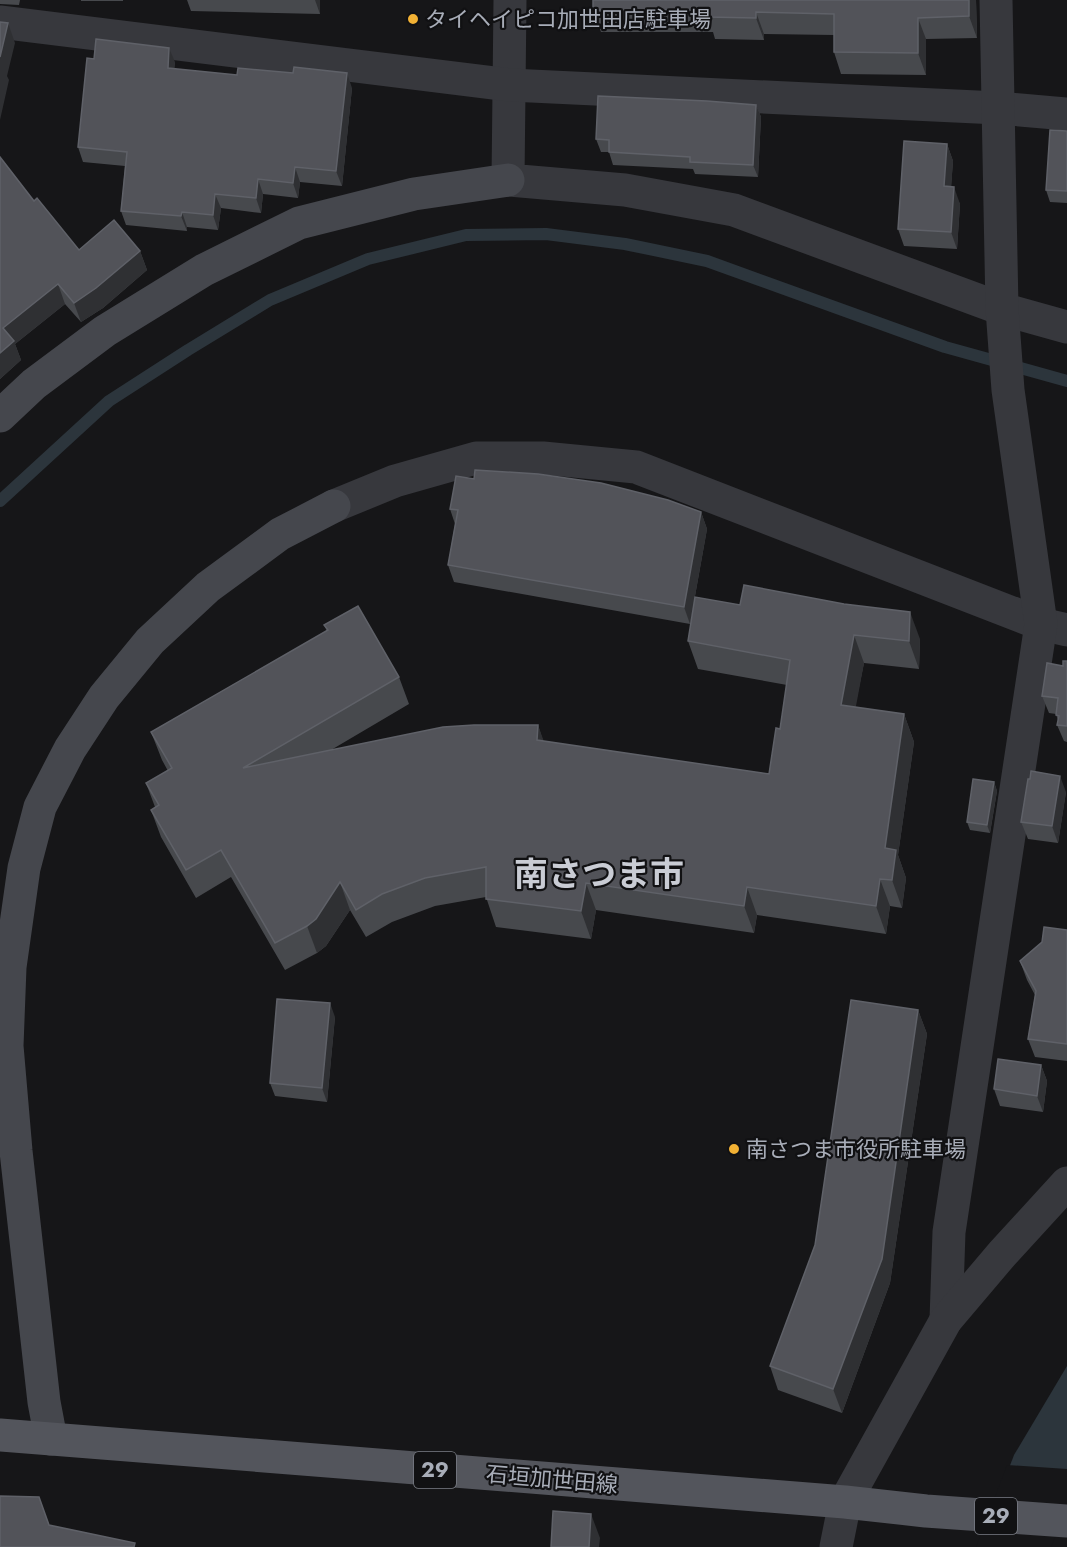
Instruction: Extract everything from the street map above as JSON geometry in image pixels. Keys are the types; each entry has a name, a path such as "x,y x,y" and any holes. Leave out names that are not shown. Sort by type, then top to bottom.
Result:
{"main road":[{"name":"石垣加世田線","path":"25,1437 1067,1521"}],"street":[{"path":"508,180 510,0"},
{"path":"946,1320 949,1232 1054,627 1008,390 1003,320 996,0"},
{"path":"0,22 510,85 998,108 1067,114"},
{"path":"0,416 34,384 105,331 204,270 299,223 414,194 508,180 625,190 734,210 1003,320 1067,327"},
{"path":"25,1437 44,1402 16,1151 7,1046 11,956 24,868 40,807 70,749 104,697 150,641 208,587 280,534 334,506 395,482 476,458 543,458 636,466 1054,627"},
{"path":"836,1547 846,1502 946,1320 1067,1183"}],"shaded area":[{"path":"1067,1366 1067,1501 979,1547 1014,1455"}],"pier":[{"path":"1007,1465 1067,1469 1067,1508 1051,1547 976,1547"}],"building":[{"path":"593,0 969,0 969,16 918,18 918,53 834,52 834,14 756,12 756,18 707,17 707,10 593,10"},
{"path":"0,22 8,23 0,57"},
{"path":"96,39 169,48 168,68 237,75 238,68 293,73 294,67 347,73 336,171 295,167 293,183 258,179 256,198 215,194 213,215 182,212 181,216 121,211 127,152 78,147 87,58 94,59"},
{"path":"598,96 756,105 753,165 690,162 690,157 609,152 609,140 596,139"},
{"path":"1050,130 1067,131 1067,191 1046,190"},
{"path":"904,141 947,144 944,186 954,187 951,232 898,229"},
{"path":"0,157 34,201 37,198 79,250 114,220 140,251 96,288 74,303 58,284 3,328 14,341 0,353"},
{"path":"475,470 538,474 601,483 668,500 701,512 684,607 448,565 458,510 450,509 456,476 474,479"},
{"path":"744,585 844,604 910,612 909,641 854,635 841,705 904,714 885,848 896,850 892,880 880,879 876,906 747,887 744,906 586,883 581,911 486,899 486,867 425,878 382,894 356,910 340,882 316,919 275,943 221,850 186,870 151,810 159,805 146,783 172,768 151,732 328,630 324,625 358,606 399,677 243,768 443,727 538,725 537,740 769,774 776,728 780,729 790,660 688,641 695,597 740,605"},
{"path":"1063,661 1067,661 1067,726 1057,725 1058,698 1042,696 1047,663 1063,666"},
{"path":"1031,771 1060,776 1052,826 1021,822"},
{"path":"973,779 994,782 987,825 967,822"},
{"path":"1044,927 1067,930 1067,1044 1028,1039 1036,991 1020,961 1042,942"},
{"path":"277,999 330,1003 322,1088 270,1083"},
{"path":"851,1000 918,1010 882,1259 833,1389 770,1366 815,1245"},
{"path":"998,1059 1041,1065 1037,1096 994,1089"},
{"path":"0,1496 39,1497 49,1525 135,1543 134,1547 0,1547"},
{"path":"553,1511 591,1514 589,1547 551,1547"}],"waterway":[{"path":"0,501 109,401 270,300 368,259 466,235 546,234 625,244 707,261 945,347 1067,381"}],"place":[{"name":"タイヘイピコ加世田店駐車場","path":"413,19"},
{"name":"南さつま市役所駐車場","path":"734,1149"}],"district":[{"name":"南さつま市","path":"599,874"}]}
